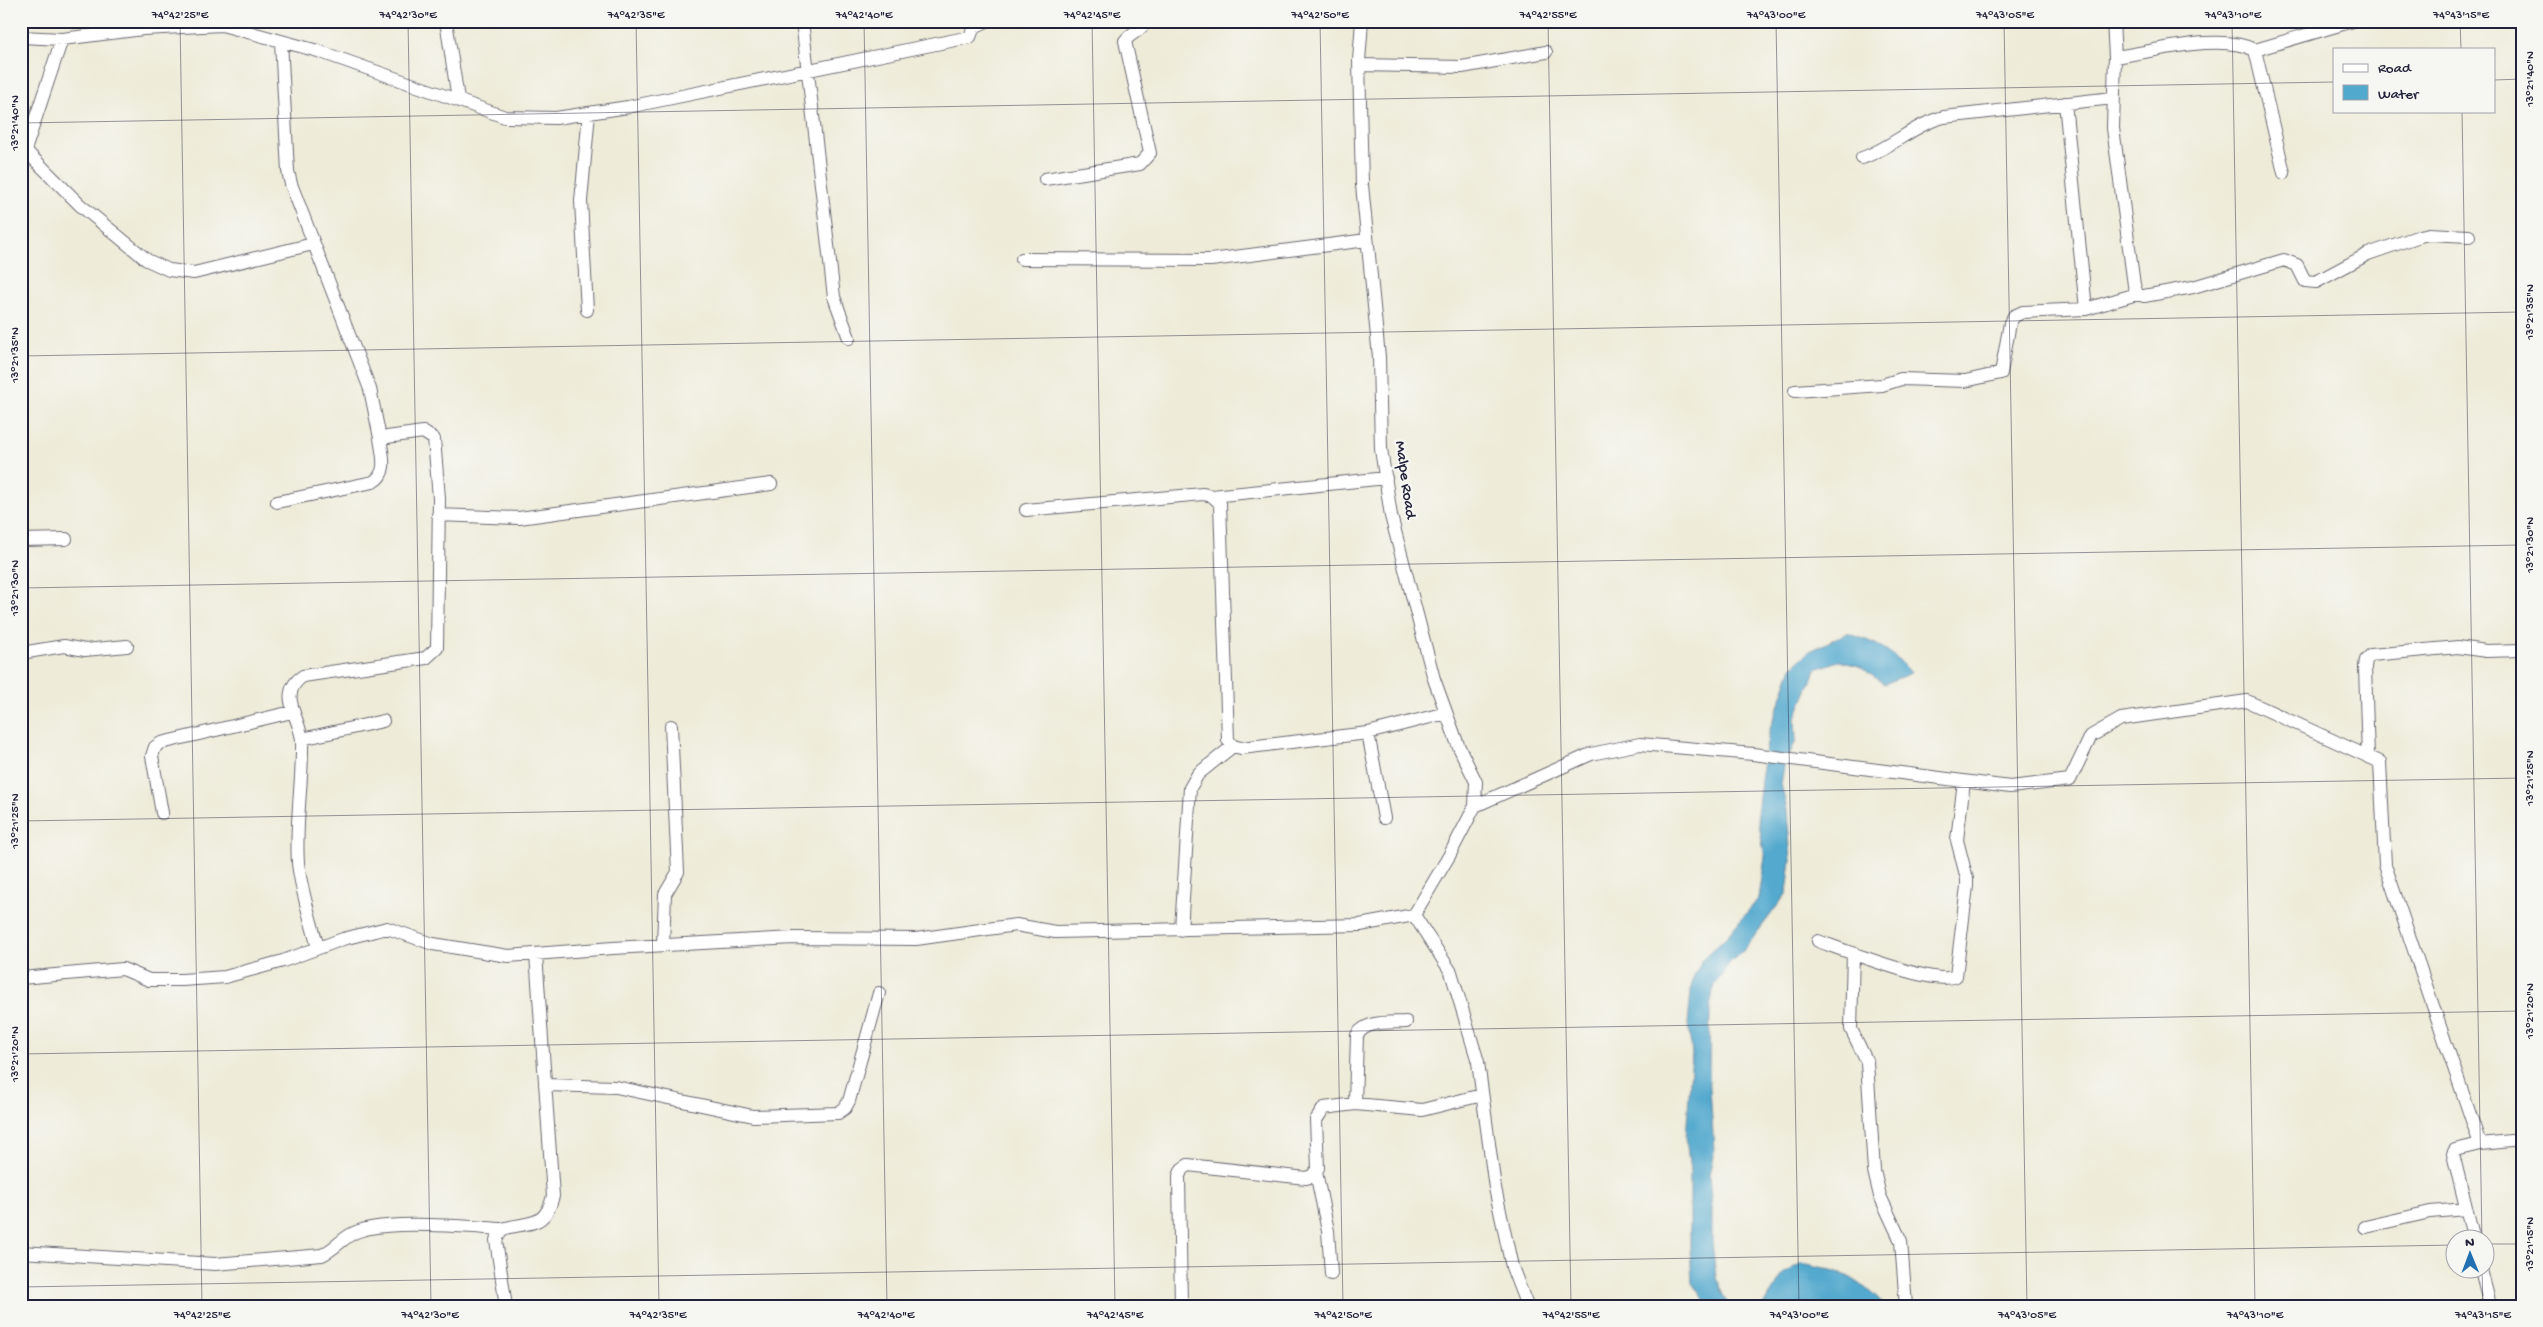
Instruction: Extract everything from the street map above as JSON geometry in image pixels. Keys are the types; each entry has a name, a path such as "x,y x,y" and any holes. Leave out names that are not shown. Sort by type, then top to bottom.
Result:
{"street":[{"path":"446,21 458,99"},
{"path":"802,21 834,297 849,338"},
{"path":"21,37 62,39 143,29 222,23 318,51 505,117 556,118 807,72 970,37 974,27 987,21"},
{"path":"1045,179 1140,164 1150,153 1125,40 1129,35 1141,30 1146,21"},
{"name":"Malpe Road","path":"1362,21 1359,65 1362,185 1379,357 1381,449 1391,516 1434,679 1458,745 1476,782 1475,806 1449,856 1414,914"},
{"path":"2113,21 2115,58 2112,98 2113,128 2137,294"},
{"path":"2115,58 2213,42 2243,44 2255,50 2353,21"},
{"path":"62,39 23,152 80,205 146,260 169,270 194,273 313,244"},
{"path":"277,502 373,482 380,478 384,471 380,438 370,389 313,244 288,171 281,41"},
{"path":"2255,50 2284,173"},
{"path":"1359,65 1462,67 1546,52"},
{"path":"1862,158 1882,151 1934,119 2112,98"},
{"path":"2065,103 2086,309"},
{"path":"588,310 581,201 589,113"},
{"path":"1794,390 1882,384 1901,379 1965,381 1996,376 2001,373 2010,323 2014,316 2023,312 2086,309 2137,294 2144,296 2193,286 2284,260 2297,265 2304,281 2316,282 2368,254 2420,236 2429,234 2469,236"},
{"path":"1022,259 1211,260 1367,240"},
{"path":"318,948 298,865 302,739 292,712 292,688 296,681 303,676 426,658 436,648 438,515 434,440 423,432 380,438"},
{"path":"1026,510 1203,494 1212,496 1386,478"},
{"path":"438,515 519,518 771,484"},
{"path":"1212,496 1220,503 1228,740 1233,746 1241,748 1368,733 1446,713"},
{"path":"21,540 66,539"},
{"path":"21,653 64,646 84,650 128,646"},
{"path":"2368,757 2365,667 2366,660 2371,655 2449,647 2486,651 2522,650"},
{"path":"1475,806 1591,754 1640,744 1753,754 2010,787 2070,780 2091,736 2121,719 2247,701 2380,762 2384,865 2480,1144"},
{"path":"162,813 152,756 155,747 161,742 292,712"},
{"path":"302,739 383,721"},
{"path":"663,945 665,894 674,882 678,872 670,726"},
{"path":"1368,733 1384,818"},
{"path":"1182,930 1190,788 1198,774 1233,746"},
{"path":"1818,941 1897,969 1947,979 1956,976 1967,886 1957,840 1964,781"},
{"path":"21,978 123,969 149,980 225,977 283,961 343,939 387,928 433,944 508,956 794,938 916,939 1016,925 1055,932 1360,925 1414,914 1451,972 1478,1062 1498,1205 1512,1267 1527,1306"},
{"path":"1853,953 1852,1033 1867,1062 1874,1171 1880,1196 1901,1241 1906,1306"},
{"path":"21,1252 215,1264 322,1255 336,1248 349,1235 363,1230 402,1225 502,1229 540,1221 550,1211 554,1196 536,954"},
{"path":"545,1086 616,1087 753,1116 838,1113 845,1108 849,1101 880,993"},
{"path":"1355,1104 1357,1035 1361,1028 1368,1025 1406,1022"},
{"path":"1331,1274 1328,1231 1316,1172 1318,1168 1316,1120 1319,1113 1324,1108 1332,1106 1355,1104 1422,1110 1482,1095"},
{"path":"2472,1230 2453,1152 2480,1144 2522,1140"},
{"path":"1181,1306 1179,1176 1182,1169 1188,1165 1306,1178 1316,1172"},
{"path":"2365,1227 2430,1212 2466,1208"},
{"path":"502,1229 496,1240 506,1306"},
{"path":"2484,1280 2489,1301"}],"water":[{"path":"1847,633 1890,652 1911,673 1884,684 1859,666 1839,661 1816,669 1795,719 1796,740 1784,767 1781,784 1787,810 1791,860 1787,893 1744,950 1730,962 1714,985 1710,1008 1709,1073 1714,1150 1709,1176 1712,1209 1712,1243 1716,1277 1729,1306 1708,1306 1692,1283 1690,1248 1690,1171 1686,1137 1692,1054 1688,1024 1692,981 1704,957 1727,936 1759,898 1765,857 1757,814 1762,773 1769,732 1792,667 1810,651"},
{"path":"1802,1263 1829,1269 1848,1276 1865,1287 1885,1306 1763,1306 1784,1273"}]}
